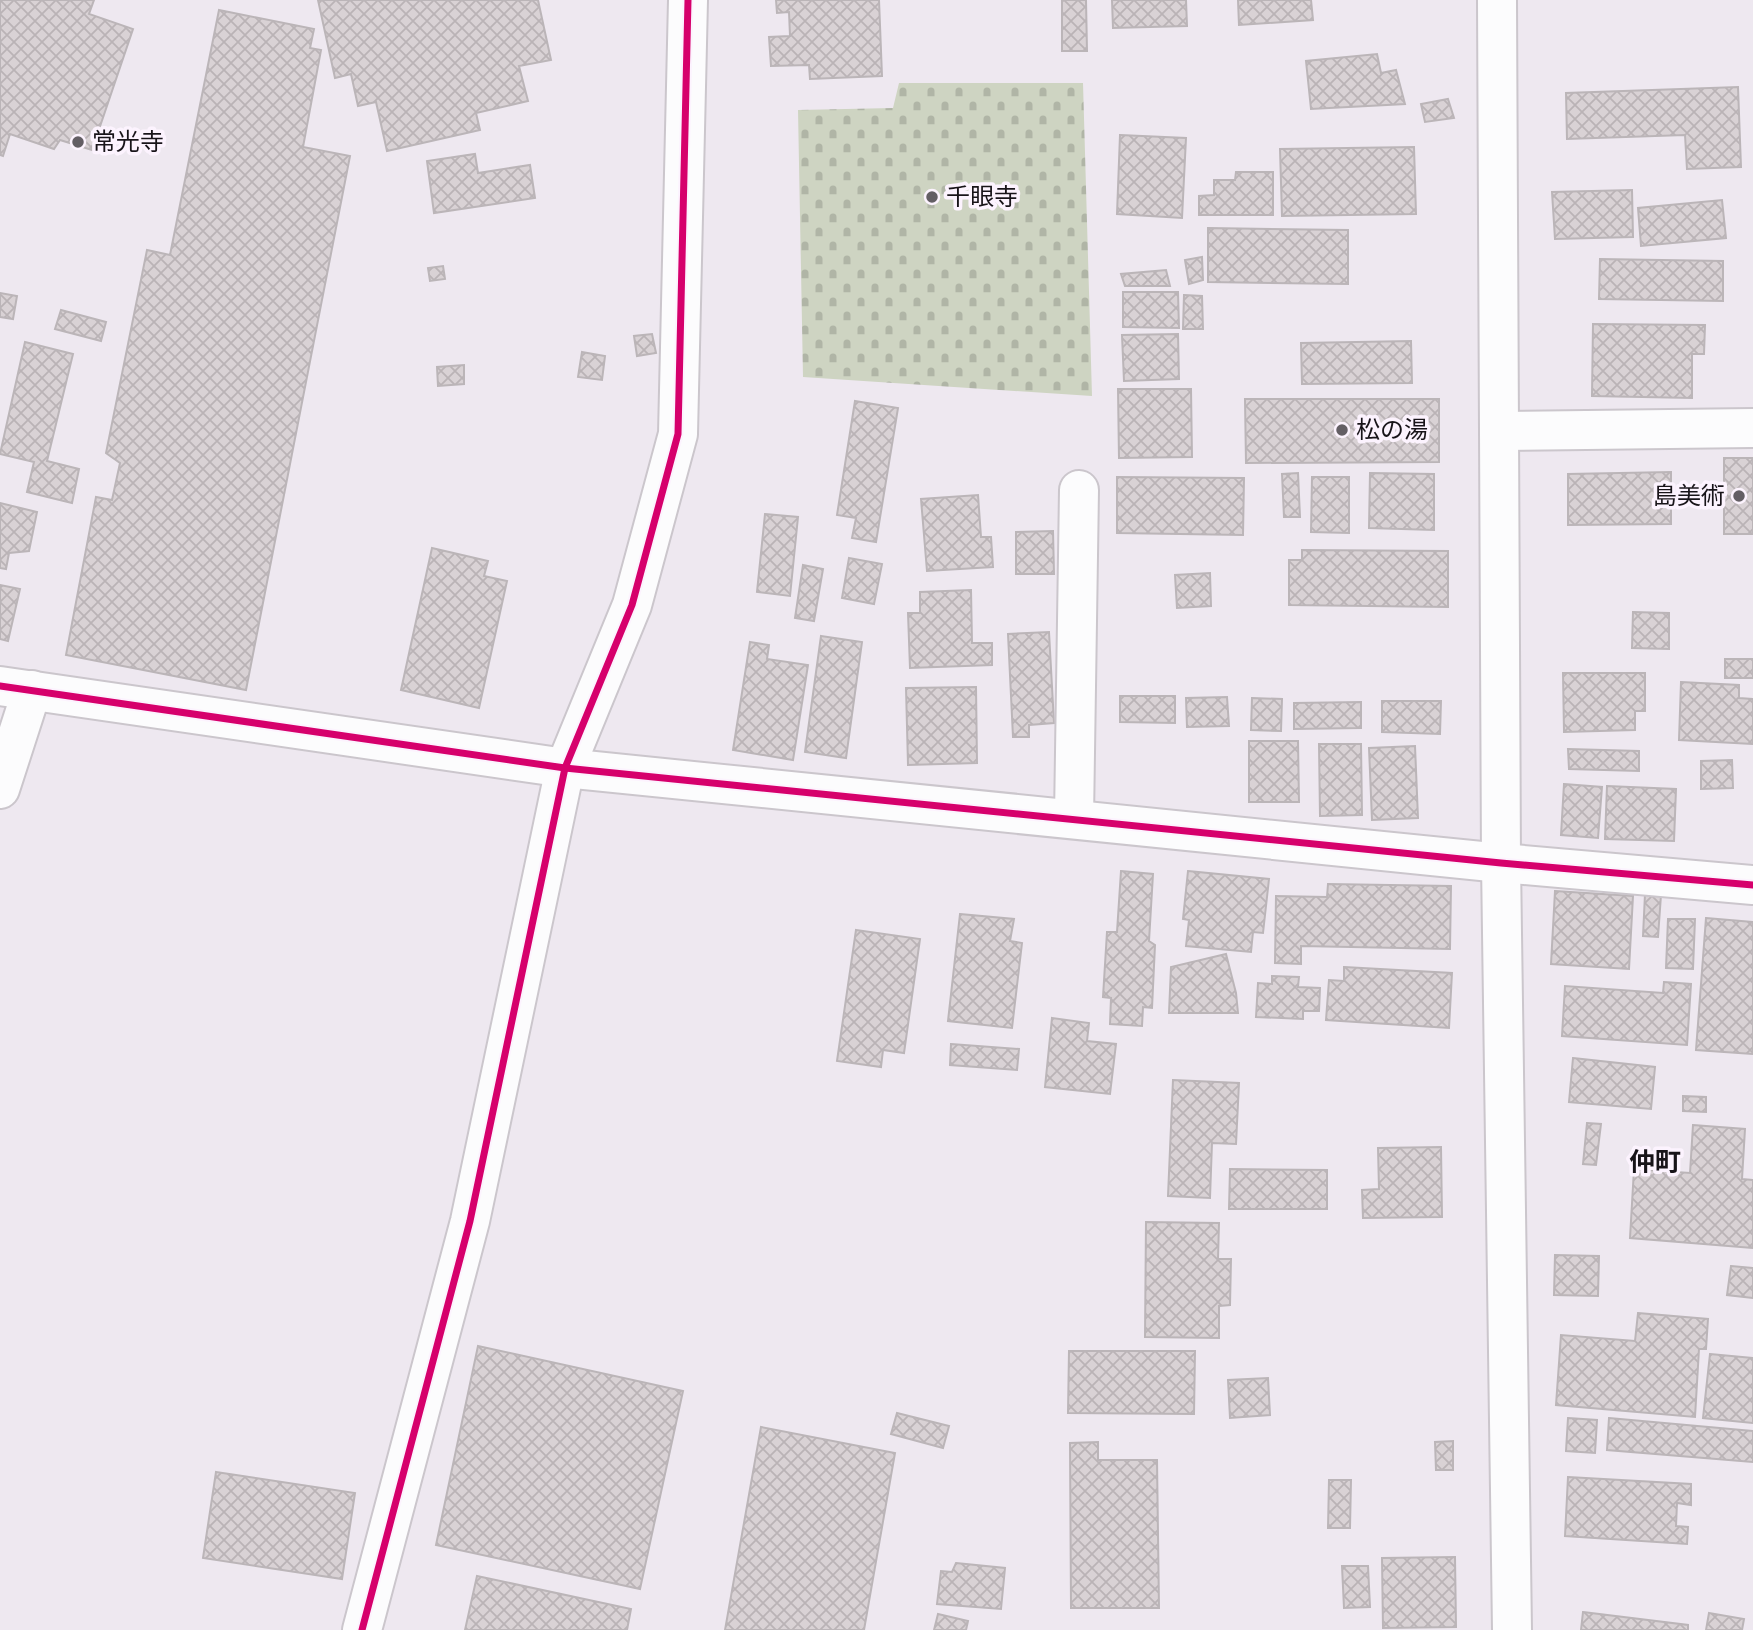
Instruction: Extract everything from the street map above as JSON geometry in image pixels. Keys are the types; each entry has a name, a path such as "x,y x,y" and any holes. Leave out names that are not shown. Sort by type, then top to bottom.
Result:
{"street":[{"path":"362,1630 470,1221 565,768 632,605 677,434 688,0"},
{"path":"1497,0 1501,863 1512,1630"},
{"path":"1499,432 1753,428"},
{"path":"1074,818 1079,490"},
{"path":"0,789 16,688 565,768 1501,863 1753,885"}],"green space":[{"name":"千眼寺","path":"899,83 1083,83 1092,396 803,377 798,110 893,108"}],"building":[{"path":"0,0 94,0 89,14 133,29 92,150 60,140 54,149 10,134 3,156 0,155"},
{"path":"318,0 538,0 551,60 519,66 528,101 476,113 480,130 387,151 376,102 358,106 351,74 335,78"},
{"path":"776,0 879,0 882,76 810,79 809,65 771,66 769,37 790,36 789,12 777,13"},
{"path":"1062,0 1086,0 1087,51 1062,51"},
{"path":"1112,0 1186,0 1187,26 1113,28"},
{"path":"1238,0 1311,0 1313,20 1239,25"},
{"path":"219,10 314,29 310,48 321,50 303,147 350,156 246,690 66,655 96,497 112,500 120,463 106,453 147,250 170,255"},
{"path":"1377,54 1381,73 1396,70 1405,104 1311,109 1306,61"},
{"path":"1738,87 1741,167 1687,169 1685,135 1567,139 1566,93"},
{"path":"1448,99 1454,118 1425,122 1421,104"},
{"path":"1120,135 1186,138 1182,218 1117,214"},
{"path":"1414,147 1416,214 1282,216 1280,149"},
{"path":"475,154 478,173 530,165 535,198 434,213 427,161"},
{"path":"1236,172 1273,172 1273,215 1199,215 1199,196 1214,195 1214,180 1235,180"},
{"path":"1632,190 1633,237 1555,239 1552,192"},
{"path":"1722,200 1726,238 1641,246 1638,208"},
{"path":"1208,228 1348,230 1348,284 1208,282"},
{"path":"1202,257 1203,280 1189,284 1185,260"},
{"path":"1600,259 1723,261 1723,301 1599,299"},
{"path":"443,266 445,279 430,281 428,268"},
{"path":"1166,270 1170,286 1125,286 1121,274"},
{"path":"1123,292 1178,292 1179,328 1123,327"},
{"path":"0,293 17,296 13,319 0,317"},
{"path":"1184,295 1202,296 1203,329 1183,329"},
{"path":"61,310 106,322 101,341 55,329"},
{"path":"1593,324 1705,325 1704,354 1692,354 1692,398 1592,396"},
{"path":"652,334 656,353 637,356 634,336"},
{"path":"1178,334 1179,379 1124,381 1122,335"},
{"path":"1411,341 1412,383 1302,384 1301,343"},
{"path":"25,342 73,354 47,461 79,469 72,503 27,492 34,462 0,454"},
{"path":"582,352 605,356 602,380 578,377"},
{"path":"464,365 464,384 438,386 437,367"},
{"path":"1118,389 1191,389 1192,457 1119,458"},
{"name":"松の湯","path":"1245,399 1439,399 1439,462 1246,463"},
{"path":"855,401 898,408 876,542 852,538 856,518 837,515"},
{"name":"島美術","path":"1724,458 1753,458 1753,534 1724,534"},
{"path":"1671,472 1671,524 1568,525 1568,474"},
{"path":"1298,473 1300,517 1284,517 1282,474"},
{"path":"1370,473 1434,474 1434,530 1369,528"},
{"path":"1117,477 1244,478 1243,535 1117,533"},
{"path":"1312,477 1349,477 1349,533 1311,532"},
{"path":"978,495 981,537 991,537 993,567 927,571 921,499"},
{"path":"0,503 37,512 29,551 9,553 6,569 0,568"},
{"path":"765,514 798,517 790,596 757,592"},
{"path":"1053,531 1054,574 1016,574 1016,532"},
{"path":"432,548 488,561 484,576 507,581 479,708 401,690"},
{"path":"1302,550 1448,551 1448,607 1289,605 1289,560 1302,560"},
{"path":"849,558 882,564 874,604 842,598"},
{"path":"803,565 823,569 814,621 795,618"},
{"path":"1210,573 1211,606 1177,608 1175,575"},
{"path":"0,585 20,589 8,641 0,639"},
{"path":"971,590 972,643 992,643 992,665 910,668 908,613 920,613 920,592"},
{"path":"1633,612 1669,613 1669,649 1632,648"},
{"path":"1049,632 1054,723 1029,725 1029,737 1013,737 1008,634"},
{"path":"821,636 862,642 846,758 805,752"},
{"path":"750,642 769,645 767,659 808,665 793,760 733,750"},
{"path":"1725,659 1753,659 1753,678 1725,678"},
{"path":"1563,673 1645,673 1645,711 1635,711 1635,730 1564,732"},
{"path":"1681,682 1739,685 1739,698 1753,699 1753,744 1679,740"},
{"path":"976,687 977,763 908,765 906,688"},
{"path":"1120,696 1175,696 1175,723 1120,722"},
{"path":"1227,697 1229,726 1187,727 1186,698"},
{"path":"1252,698 1282,699 1281,731 1251,730"},
{"path":"1382,701 1441,701 1440,734 1382,732"},
{"path":"1361,702 1361,728 1294,729 1294,703"},
{"path":"1249,741 1298,741 1299,802 1249,802"},
{"path":"1319,744 1361,744 1362,815 1320,816"},
{"path":"1415,746 1418,818 1372,820 1369,748"},
{"path":"1568,749 1639,751 1639,771 1569,769"},
{"path":"1732,760 1733,788 1701,789 1701,761"},
{"path":"1564,784 1602,787 1598,838 1561,835"},
{"path":"1607,786 1676,789 1674,841 1605,839"},
{"path":"1121,871 1153,874 1149,941 1155,945 1152,1008 1143,1007 1142,1026 1110,1024 1111,998 1103,997 1107,932 1117,932"},
{"path":"1188,871 1269,879 1263,933 1253,932 1251,952 1186,946 1189,920 1183,919"},
{"path":"1328,884 1451,886 1450,949 1301,946 1301,964 1275,963 1276,896 1327,897"},
{"path":"1555,891 1633,896 1629,969 1551,964"},
{"path":"1645,894 1661,895 1658,937 1643,936"},
{"path":"960,914 1014,919 1010,941 1022,943 1012,1028 948,1021"},
{"path":"1706,918 1753,922 1753,1054 1696,1050"},
{"path":"1668,919 1695,919 1693,969 1666,968"},
{"path":"856,930 920,939 904,1053 883,1050 881,1067 837,1061"},
{"path":"1226,954 1238,1013 1169,1013 1171,967"},
{"path":"1344,967 1452,973 1449,1028 1326,1020 1329,980 1344,981"},
{"path":"1272,976 1299,977 1298,987 1320,988 1319,1011 1303,1011 1303,1019 1256,1017 1258,983 1272,984"},
{"path":"1664,982 1691,984 1687,1045 1562,1036 1565,986 1663,993"},
{"path":"1052,1018 1089,1023 1087,1041 1116,1044 1110,1094 1045,1087"},
{"path":"951,1044 1019,1049 1017,1070 950,1065"},
{"path":"1573,1058 1655,1067 1651,1109 1569,1102"},
{"path":"1173,1080 1239,1083 1236,1144 1212,1143 1210,1198 1168,1196"},
{"path":"1683,1096 1706,1097 1706,1112 1683,1111"},
{"path":"1587,1123 1601,1124 1596,1165 1583,1164"},
{"path":"1693,1125 1745,1129 1742,1179 1753,1180 1753,1248 1630,1238 1634,1169 1690,1173"},
{"path":"1441,1147 1442,1217 1363,1218 1362,1190 1379,1189 1378,1148"},
{"path":"1230,1169 1327,1170 1327,1209 1229,1209"},
{"path":"1146,1222 1219,1223 1218,1259 1231,1259 1230,1305 1219,1306 1219,1338 1145,1337"},
{"path":"1555,1255 1599,1256 1598,1296 1554,1295"},
{"path":"1731,1266 1753,1268 1753,1298 1727,1295"},
{"path":"1638,1313 1708,1319 1706,1349 1699,1349 1695,1417 1556,1405 1561,1335 1635,1341"},
{"path":"478,1346 683,1391 640,1589 436,1545"},
{"path":"1069,1351 1195,1351 1194,1414 1068,1413"},
{"path":"1710,1354 1753,1358 1753,1423 1703,1418"},
{"path":"1268,1378 1270,1415 1230,1418 1228,1380"},
{"path":"897,1413 949,1426 943,1448 891,1434"},
{"path":"1568,1418 1597,1420 1595,1453 1566,1451"},
{"path":"1609,1418 1753,1431 1753,1462 1607,1450"},
{"path":"761,1427 895,1453 864,1630 725,1630"},
{"path":"1453,1441 1453,1470 1436,1470 1435,1442"},
{"path":"1098,1442 1098,1460 1157,1460 1159,1608 1071,1608 1070,1443"},
{"path":"216,1472 355,1493 342,1579 203,1558"},
{"path":"1568,1477 1691,1484 1691,1505 1677,1503 1676,1526 1688,1527 1687,1544 1565,1536"},
{"path":"1329,1480 1351,1480 1350,1528 1328,1528"},
{"path":"1455,1557 1456,1627 1383,1628 1382,1558"},
{"path":"956,1563 1005,1568 1001,1609 937,1604 941,1571 952,1572"},
{"path":"1342,1566 1368,1566 1370,1607 1344,1608"},
{"path":"477,1576 631,1609 627,1630 465,1630"},
{"path":"1583,1612 1688,1625 1688,1630 1581,1630"},
{"path":"1709,1613 1744,1619 1742,1630 1706,1630"},
{"path":"938,1614 968,1621 966,1630 934,1630"}],"cycle path":[{"path":"362,1630 470,1221 565,768 632,605 678,434 688,0"},
{"path":"0,686 565,768 1501,863 1753,885"}],"place":[{"name":"常光寺","path":"78,142"},
{"name":"千眼寺","path":"932,197"},
{"name":"松の湯","path":"1342,430"},
{"name":"島美術","path":"1739,496"}],"district":[{"name":"仲町","path":"1655,1162"}]}
